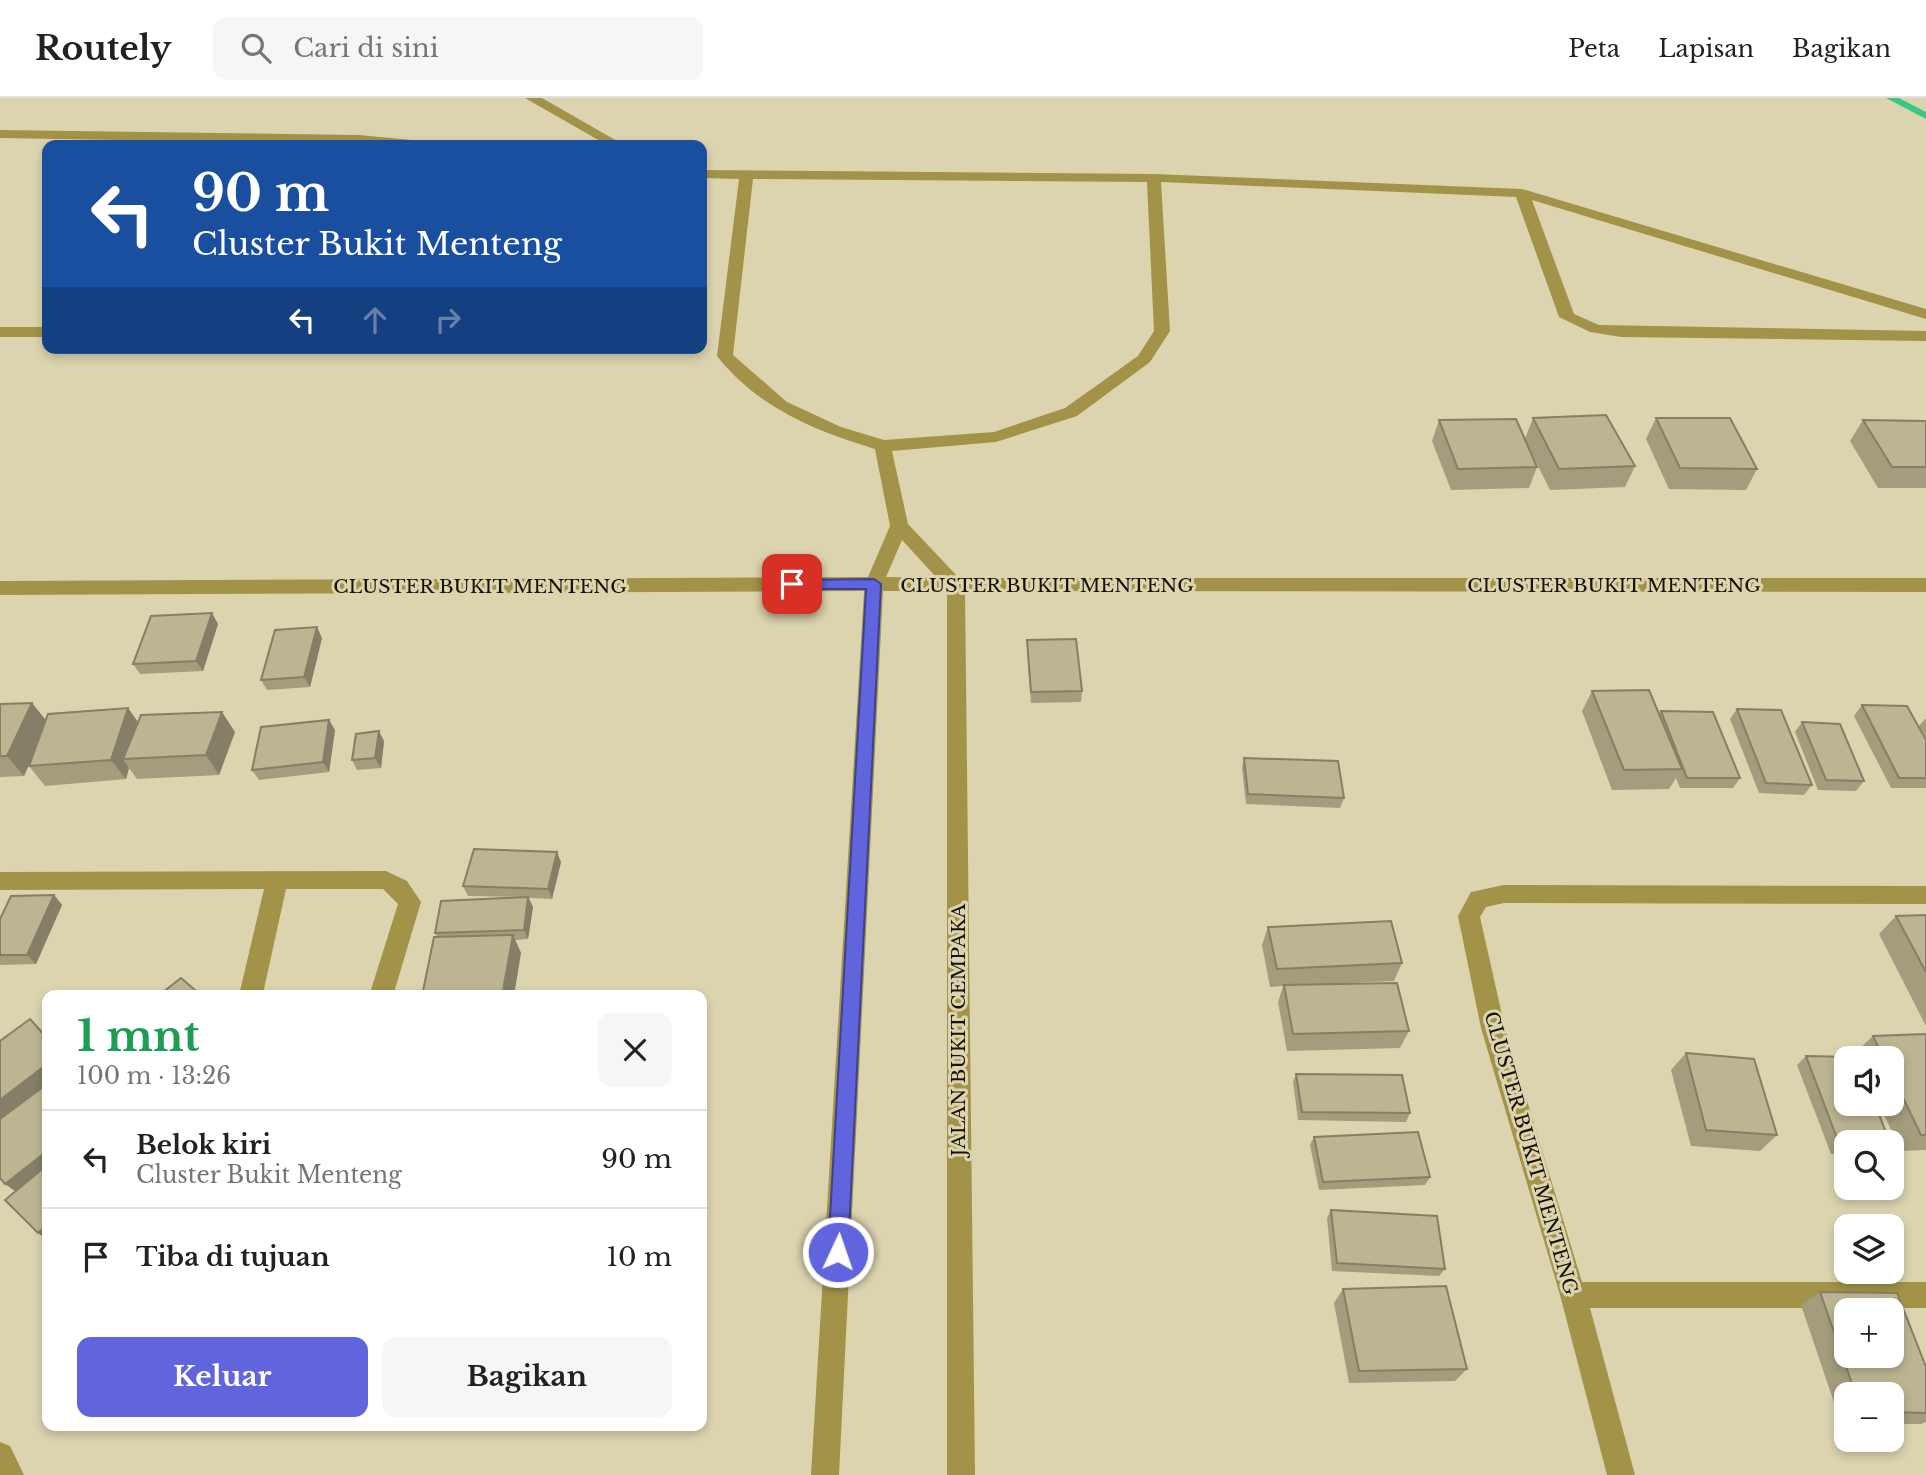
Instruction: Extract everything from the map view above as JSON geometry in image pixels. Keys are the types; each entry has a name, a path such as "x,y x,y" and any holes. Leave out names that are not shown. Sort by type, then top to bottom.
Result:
{"street":[{"path":"532,98 608,140"},
{"path":"0,134 370,140"},
{"path":"707,174 746,177 1154,178 1522,193 1926,314"},
{"path":"746,177 725,356 781,406 835,430 883,446 996,437 1071,412 1144,359 1162,331 1154,178"},
{"path":"1522,193 1567,317 1582,325 1620,332 1926,336"},
{"path":"0,332 42,332"},
{"path":"883,446 899,526 956,586"},
{"path":"825,1475 874,584 899,526"},
{"name":"CLUSTER BUKIT MENTENG","path":"0,588 874,584 1926,585"},
{"name":"JALAN BUKIT CEMPAKA","path":"956,586 961,1475"},
{"path":"0,881 277,882 375,878 399,888 410,902 383,990"},
{"path":"253,990 277,882"},
{"name":"CLUSTER BUKIT MENTENG","path":"1621,1475 1573,1295 1493,1028 1469,916 1479,899 1504,894 1926,895"},
{"path":"1573,1295 1926,1294"},
{"path":"0,1456 10,1475"}],"building":[{"path":"1606,415 1635,466 1559,469 1533,418"},
{"path":"1656,418 1730,418 1757,469 1680,468"},
{"path":"1516,419 1537,467 1458,469 1439,420"},
{"path":"1863,420 1926,421 1926,467 1892,467"},
{"path":"212,613 196,661 133,664 151,616"},
{"path":"317,627 304,677 261,680 275,630"},
{"path":"1076,639 1082,691 1031,692 1027,640"},
{"path":"1649,690 1682,769 1624,770 1592,691"},
{"path":"32,703 7,756 0,756 0,704"},
{"path":"1862,705 1907,706 1926,740 1926,778 1899,778"},
{"path":"128,708 111,760 29,766 48,714"},
{"path":"1737,709 1781,710 1812,785 1766,783"},
{"path":"1661,711 1713,712 1740,778 1687,778"},
{"path":"222,712 206,755 123,759 141,715"},
{"path":"329,720 323,762 252,770 261,727"},
{"path":"1802,722 1840,724 1864,781 1826,780"},
{"path":"379,731 375,758 352,760 356,734"},
{"path":"1244,758 1338,761 1344,798 1248,794"},
{"path":"474,849 557,852 548,889 463,886"},
{"path":"54,895 27,955 0,955 0,919 11,896"},
{"path":"528,897 524,930 435,933 441,901"},
{"path":"1926,915 1926,972 1896,916"},
{"path":"1391,921 1402,963 1277,969 1268,927"},
{"path":"513,935 503,990 423,990 434,937"},
{"path":"181,978 195,990 166,990"},
{"path":"1397,983 1409,1031 1293,1034 1284,985"},
{"path":"30,1019 42,1032 42,1068 0,1100 0,1041"},
{"path":"1926,1034 1926,1135 1921,1135 1904,1100 1904,1046 1878,1046 1873,1036"},
{"path":"1686,1053 1754,1059 1777,1135 1706,1130"},
{"path":"1806,1056 1834,1057 1834,1116 1880,1116 1885,1130 1834,1130"},
{"path":"1296,1074 1402,1075 1410,1113 1302,1112"},
{"path":"42,1088 42,1155 5,1184 0,1178 0,1119"},
{"path":"1418,1132 1430,1177 1323,1182 1314,1137"},
{"path":"42,1169 42,1229 38,1233 5,1200"},
{"path":"1331,1210 1437,1216 1445,1269 1337,1263"},
{"path":"1446,1286 1467,1369 1359,1371 1343,1289"},
{"path":"1820,1292 1897,1293 1899,1298 1834,1298 1834,1332"},
{"path":"1904,1311 1926,1367 1926,1413 1904,1412 1904,1382 1851,1382 1847,1368 1904,1368"}],"waterway":[{"path":"1891,98 1926,116"}],"route":[{"path":"792,584 874,584 838,1252"}]}
